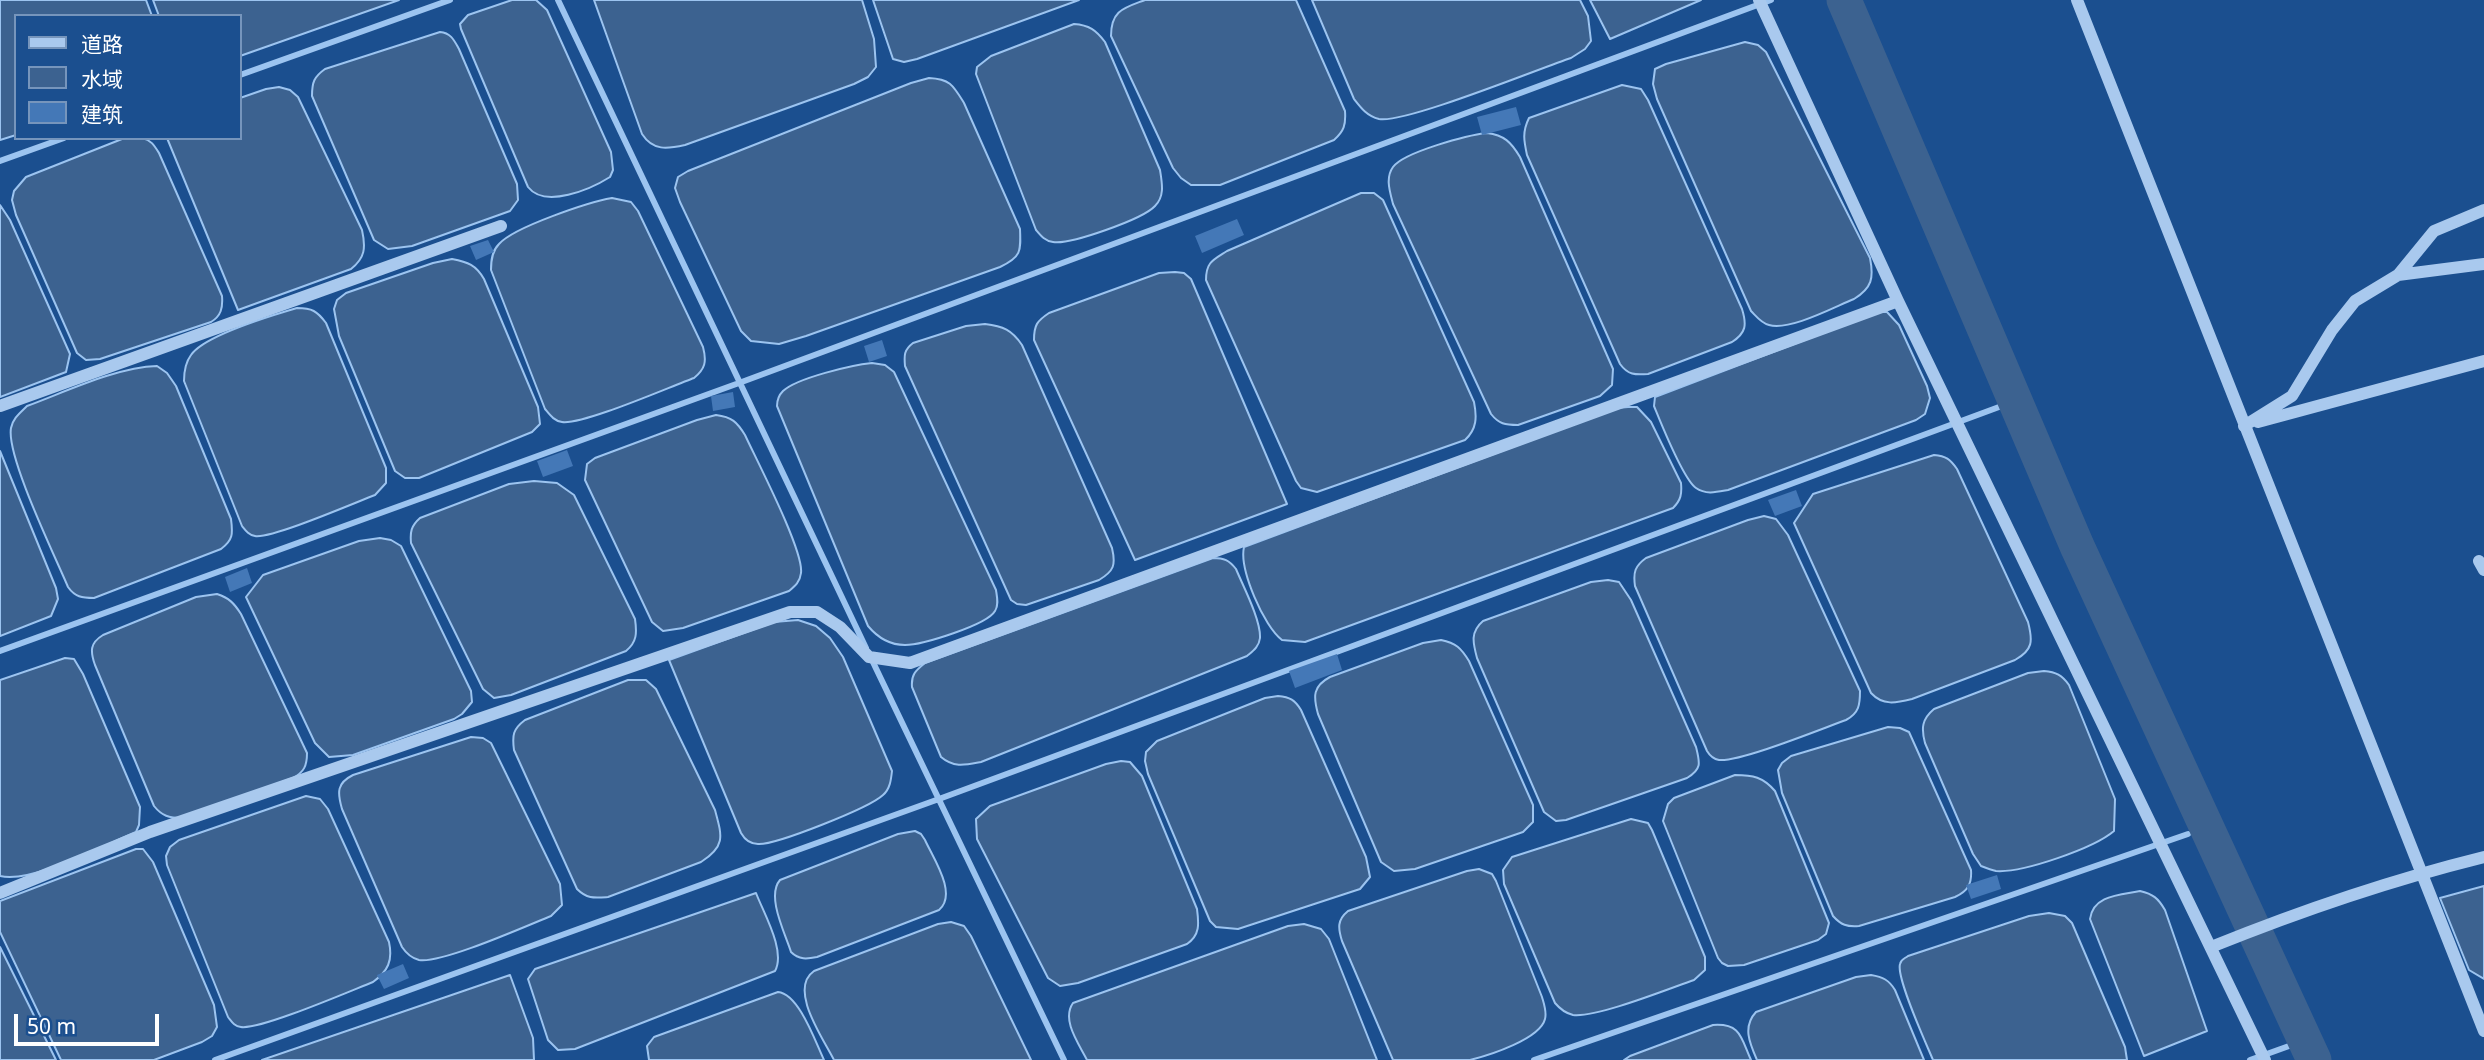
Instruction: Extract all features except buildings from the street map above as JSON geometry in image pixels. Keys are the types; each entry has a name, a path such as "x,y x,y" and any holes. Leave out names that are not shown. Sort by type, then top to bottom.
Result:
{"street":[{"path":"1759,0 1898,301 2217,944 2265,1060"},
{"path":"2077,0 2484,1031"},
{"path":"2244,426 2292,396 2332,330 2355,301 2398,275 2434,231 2484,210"},
{"path":"0,406 501,226"},
{"path":"2398,275 2484,264"},
{"path":"0,893 150,832 790,612 817,612 840,627 869,657 910,663 1898,301"},
{"path":"2244,426 2484,361"},
{"path":"2217,944 2275,921 2421,873 2484,857"}],"water":[{"path":"0,0 146,0 151,14 14,14 14,136 0,140"},
{"path":"153,0 399,0 242,55 242,14 158,14"},
{"path":"512,0 536,0 547,10 611,152 613,170 610,177 592,187 556,197 536,193 528,187 460,24 468,15"},
{"path":"594,0 862,0 874,39 876,67 868,77 854,84 685,145 656,146 642,134"},
{"path":"873,0 1079,0 904,62 893,59"},
{"path":"1145,0 1296,0 1345,111 1345,124 1340,134 1334,140 1220,185 1191,185 1173,168 1111,36 1116,15"},
{"path":"1312,0 1580,0 1588,16 1591,41 1585,49 1571,58 1442,105 1379,119 1368,114 1354,99"},
{"path":"1590,0 1701,0 1610,39"},
{"path":"1074,24 1092,29 1105,42 1160,170 1162,189 1155,206 1136,218 1090,235 1053,242 1045,239 1036,230 976,74 977,67 991,56"},
{"path":"440,32 450,35 459,49 517,184 518,200 510,211 412,246 388,249 374,240 312,96 313,83 325,69"},
{"path":"1745,42 1758,45 1766,52 1870,258 1871,277 1865,291 1854,299 1788,325 1766,324 1751,311 1657,99 1653,84 1655,69"},
{"path":"929,78 950,84 964,103 1020,229 1020,248 1016,257 1000,267 806,336 779,344 751,341 741,331 680,202 675,188 678,177"},
{"path":"1622,85 1641,89 1648,100 1745,320 1743,332 1732,342 1648,374 1632,374 1620,364 1527,155 1524,141 1529,118"},
{"path":"279,87 290,90 298,97 362,230 363,252 351,269 238,310 168,140 242,140 242,97"},
{"path":"1487,133 1506,140 1520,157 1613,369 1612,385 1600,396 1518,425 1503,423 1491,414 1393,204 1389,185 1389,176 1399,161 1423,150"},
{"path":"119,140 148,140 159,153 222,296 222,308 217,317 211,322 100,359 86,360 77,353 16,215 12,200 14,191 26,177"},
{"path":"1361,193 1374,193 1383,200 1474,402 1475,422 1472,432 1465,440 1317,492 1301,488 1296,481 1206,280 1206,274 1211,262 1227,251"},
{"path":"612,198 631,202 638,211 703,347 704,365 694,378 647,397 588,418 562,422 552,417 545,409 491,270 492,256 499,244 520,230 587,204"},
{"path":"0,205 10,220 70,354 66,372 0,397"},
{"path":"452,259 471,265 484,279 538,407 540,424 532,432 419,478 405,478 395,471 339,336 334,309 337,300 346,293"},
{"path":"1159,273 1184,273 1191,279 1287,504 1135,560 1034,340 1035,331 1039,321 1049,313"},
{"path":"297,308 314,311 326,323 386,468 386,483 375,495 278,532 255,536 242,526 184,381 185,370 191,355 210,341 240,327"},
{"path":"1878,312 1887,312 1899,325 1927,386 1930,398 1925,414 1916,420 1728,490 1704,492 1691,483 1679,463 1654,406 1655,397"},
{"path":"985,324 1006,330 1022,345 1113,554 1113,567 1099,580 1026,605 1011,600 905,366 905,353 913,343 966,326"},
{"path":"872,363 885,365 894,372 997,595 995,611 980,622 939,638 913,644 889,642 868,626 777,406 783,391 800,381 839,369"},
{"path":"157,366 167,373 176,386 231,519 231,536 221,549 94,598 79,596 68,587 23,482 11,442 12,424 27,406 74,387 108,375"},
{"path":"1637,407 1651,422 1681,483 1680,497 1673,508 1305,642 1282,640 1261,611 1245,569 1244,547 1617,408"},
{"path":"716,415 734,421 745,435 788,527 801,573 797,583 789,591 683,628 663,631 652,622 585,480 587,464 595,458"},
{"path":"0,451 56,588 58,599 51,616 0,636"},
{"path":"1934,455 1947,459 1957,469 2028,622 2030,644 2025,653 2015,660 1912,699 1885,702 1871,693 1794,523 1813,494"},
{"path":"534,481 557,483 574,495 635,619 635,637 626,651 511,695 494,698 483,689 411,543 411,532 420,518 509,484"},
{"path":"1764,516 1776,519 1788,535 1860,691 1859,704 1854,714 1846,720 1762,751 1719,760 1707,751 1635,586 1635,573 1646,558"},
{"path":"380,538 401,546 471,691 472,702 454,719 353,755 329,757 315,743 246,597 263,575 359,541"},
{"path":"1213,558 1226,560 1236,569 1255,613 1260,638 1257,646 1247,656 981,762 955,764 941,757 912,687 914,674 925,663"},
{"path":"1591,582 1619,582 1631,600 1696,747 1699,765 1687,778 1566,820 1556,821 1544,812 1477,658 1474,634 1483,621"},
{"path":"217,594 231,601 241,614 307,753 306,762 302,771 293,778 182,818 170,817 154,806 95,665 92,648 103,635 196,597"},
{"path":"798,620 816,626 830,638 843,657 892,771 891,781 883,795 860,808 802,832 768,843 755,844 741,833 669,660 774,622"},
{"path":"1441,640 1458,647 1469,661 1533,805 1533,822 1523,832 1415,869 1394,871 1381,862 1318,714 1316,692 1320,684 1330,677 1423,643"},
{"path":"65,658 74,659 83,674 140,807 139,825 136,832 49,869 14,877 0,876 0,680"},
{"path":"2044,671 2058,675 2069,685 2115,799 2114,831 2091,845 2058,858 2023,868 1994,871 1981,866 1973,854 1925,743 1924,724 1934,709 2028,673"},
{"path":"628,680 646,680 656,689 715,810 720,840 715,851 701,862 608,897 591,897 577,889 514,750 513,736 525,720"},
{"path":"1278,696 1292,700 1301,710 1366,857 1370,877 1360,889 1238,929 1216,927 1210,921 1148,774 1146,752 1157,741 1265,698"},
{"path":"1888,727 1909,732 1971,870 1971,879 1966,890 1955,897 1859,926 1848,926 1833,916 1782,793 1778,770 1791,756"},
{"path":"471,737 483,738 491,743 560,884 562,905 551,916 484,943 430,960 419,960 409,955 402,947 342,809 340,789 344,781 353,775"},
{"path":"1121,761 1130,762 1142,776 1197,909 1198,929 1187,944 1078,983 1060,986 1048,978 977,839 976,819 990,806"},
{"path":"1735,775 1757,778 1775,791 1829,923 1826,934 1818,940 1744,965 1728,966 1718,958 1663,821 1668,804 1674,798"},
{"path":"306,796 320,799 328,809 389,942 390,960 386,970 373,982 285,1016 241,1027 233,1024 228,1017 167,865 166,856 170,847 179,840"},
{"path":"1631,819 1648,823 1652,830 1705,957 1705,970 1694,980 1632,1002 1598,1012 1573,1015 1555,1003 1504,884 1503,870 1512,857"},
{"path":"915,831 925,840 942,876 946,895 939,910 817,957 803,958 791,952 776,905 776,887 780,880 898,834"},
{"path":"136,849 143,849 153,862 214,1005 217,1027 212,1036 202,1042 154,1060 61,1060 0,932 0,901"},
{"path":"1479,869 1492,874 1496,881 1542,997 1545,1019 1534,1033 1524,1039 1470,1060 1393,1060 1342,941 1340,921 1348,911"},
{"path":"2484,886 2484,979 2469,970 2440,898"},
{"path":"2140,891 2155,897 2165,910 2207,1031 2144,1056 2090,919 2096,905 2102,901 2116,895"},
{"path":"756,893 776,943 778,963 775,971 575,1049 558,1050 548,1040 528,979 535,969"},
{"path":"2049,913 2065,916 2072,923 2125,1047 2127,1060 1933,1060 1902,983 1901,961 1908,956 2029,916"},
{"path":"951,922 964,926 971,936 1031,1060 834,1060 810,1014 806,1001 807,979 814,971 938,924"},
{"path":"1304,924 1321,929 1329,939 1377,1060 1087,1060 1070,1024 1073,1003 1288,926"},
{"path":"0,947 55,1058 56,1060 0,1060"},
{"path":"510,975 533,1038 534,1060 262,1060"},
{"path":"1871,975 1885,979 1895,990 1924,1060 1757,1060 1748,1030 1756,1012 1856,977"},
{"path":"778,992 786,995 799,1009 824,1060 649,1060 647,1046 654,1037"},
{"path":"1713,1025 1735,1029 1751,1060 1624,1060 1630,1056"}],"waterway":[{"path":"242,74 450,0"},
{"path":"558,0 866,648"},
{"path":"0,651 739,383 1771,0"},
{"path":"1844,0 2077,546 2314,1060"},
{"path":"0,161 58,140"},
{"path":"215,1060 939,799 1999,407"},
{"path":"871,658 1064,1060"},
{"path":"1534,1060 2188,834"},
{"path":"2250,1060 2289,1046"}]}
